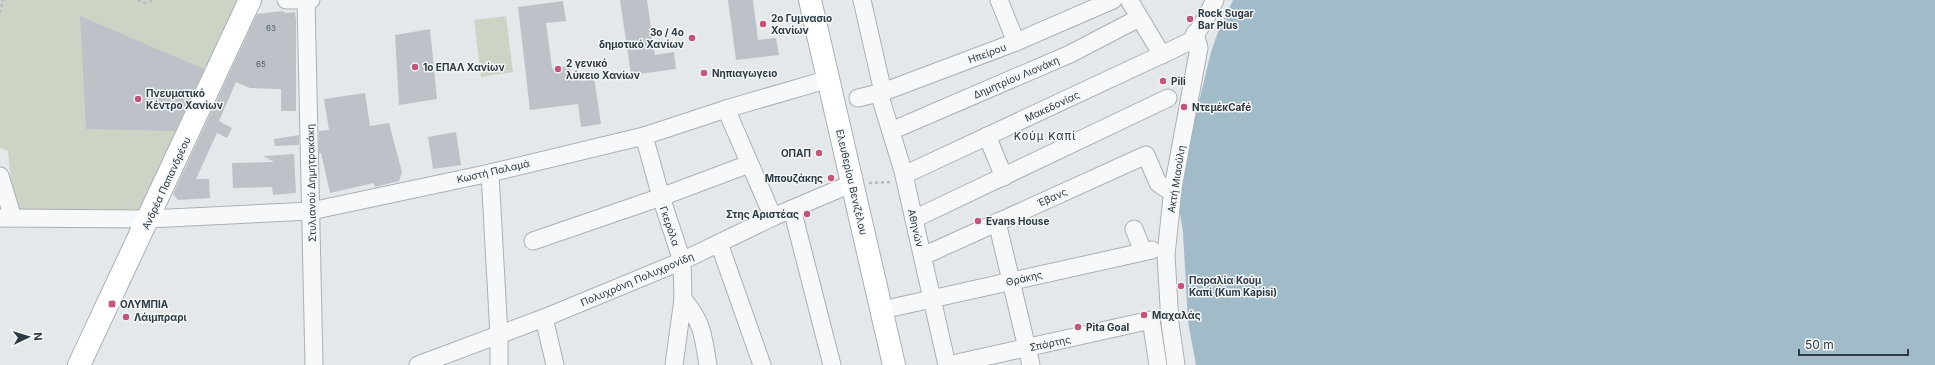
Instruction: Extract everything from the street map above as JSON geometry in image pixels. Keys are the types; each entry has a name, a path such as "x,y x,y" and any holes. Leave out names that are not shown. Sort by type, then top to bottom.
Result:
{"main road":[{"name":"Ανδρέα Παπανδρέου","path":"79,365 149,219 250,0"},
{"name":"Ελευθερίου Βενιζέλου","path":"810,0 894,365"}],"street":[{"path":"286,0 308,0"},
{"name":"Στυλιανού Δημητρακάκη","path":"308,0 314,365"},
{"name":"Αθηνών","path":"862,0 881,92 904,175 948,365"},
{"path":"999,0 1016,42"},
{"path":"1125,0 1139,18 1162,55"},
{"name":"Ηπείρου","path":"858,98 881,92 1125,0"},
{"path":"1195,33 1203,23 1215,0"},
{"name":"Δημητρίου Λιονάκη","path":"891,131 1070,54 1139,18"},
{"name":"Μακεδονίας","path":"904,175 1191,41 1195,33"},
{"name":"Ακτή Μιαούλη","path":"1176,365 1170,323 1166,255 1173,188 1199,48 1195,33"},
{"name":"Κωστή Παλαμά","path":"6,218 149,219 312,211 644,136 726,109 829,79"},
{"path":"914,219 1168,98"},
{"path":"726,109 773,217"},
{"name":"Γκερόλα","path":"644,136 661,197 682,261 683,298 674,365"},
{"path":"986,136 1004,176"},
{"name":"Έβανς","path":"922,256 1146,155 1156,179 1165,188"},
{"path":"533,241 661,197 749,164"},
{"path":"490,172 499,335 499,365"},
{"path":"0,176 6,218"},
{"name":"Πολυχρόνη Πολυχρονίδη","path":"418,365 544,318 682,261 773,217 853,183"},
{"path":"792,209 832,365"},
{"path":"997,222 1031,365"},
{"name":"Θράκης","path":"882,310 1147,251 1134,229"},
{"path":"719,243 762,365"},
{"path":"683,298 696,314 702,330 708,365"},
{"path":"544,318 555,365"},
{"name":"Σπάρτης","path":"948,365 1151,320 1158,365"}],"path":[{"path":"0,13 3,0"},
{"path":"138,0 145,2 154,0"}],"shaded area":[{"path":"0,0 245,0 144,217 14,211 8,151 0,148"},
{"path":"506,16 513,72 481,77 474,20"}],"water":[{"path":"1233,0 1935,0 1935,365 1196,365 1188,322 1183,232 1178,201 1194,123 1211,52 1218,32"}],"building":[{"path":"620,0 647,0 655,55 674,52 676,69 631,75"},
{"path":"728,0 753,0 758,40 776,38 779,55 736,60"},
{"path":"563,1 566,21 546,23 552,68 570,66 571,80 594,77 601,124 581,127 578,104 530,110 518,7"},
{"path":"283,11 285,13 295,12 296,111 281,111 281,89 250,88 236,82 219,121 232,128 227,138 217,133 196,179 209,179 210,198 178,200 173,194 257,14"},
{"name":"Πνευματικό Κέντρο Χανίων","path":"80,16 204,69 175,131 86,129"},
{"name":"1ο ΕΠΑΛ Χανίων","path":"430,29 437,99 399,105 395,35"},
{"path":"365,93 370,126 389,123 402,172 399,181 375,187 374,183 330,193 321,153 319,153 319,131 329,130 324,99"},
{"path":"456,132 461,165 433,169 428,137"},
{"path":"299,135 299,145 275,146 274,139"},
{"path":"294,154 296,193 273,195 272,187 233,188 232,163 274,162 263,156"}],"place":[{"name":"Rock Sugar Bar Plus","path":"1190,19"},
{"name":"2ο Γυμνασιο Χανίων","path":"763,24"},
{"name":"3ο / 4ο δημοτικό Χανίων","path":"692,38"},
{"name":"1ο ΕΠΑΛ Χανίων","path":"415,67"},
{"name":"2 γενικό λύκειο Χανίων","path":"558,69"},
{"name":"Νηπιαγωγειο","path":"704,73"},
{"name":"Pili","path":"1163,81"},
{"name":"Πνευματικό Κέντρο Χανίων","path":"138,99"},
{"name":"ΝτεμέκCafé","path":"1184,107"},
{"name":"ΟΠΑΠ","path":"819,153"},
{"name":"Μπουζάκης","path":"831,178"},
{"name":"Στης Αριστέας","path":"807,214"},
{"name":"Evans House","path":"978,221"},
{"name":"Παραλία Κούμ Καπί (Kum Kapisi)","path":"1181,286"},
{"name":"ΟΛΥΜΠΙΑ","path":"112,304"},
{"name":"Μαχαλάς","path":"1144,315"},
{"name":"Λάιμπραρι","path":"126,317"},
{"name":"Pita Goal","path":"1078,327"}],"district":[{"name":"Κούμ Καπί","path":"1045,136"}]}
